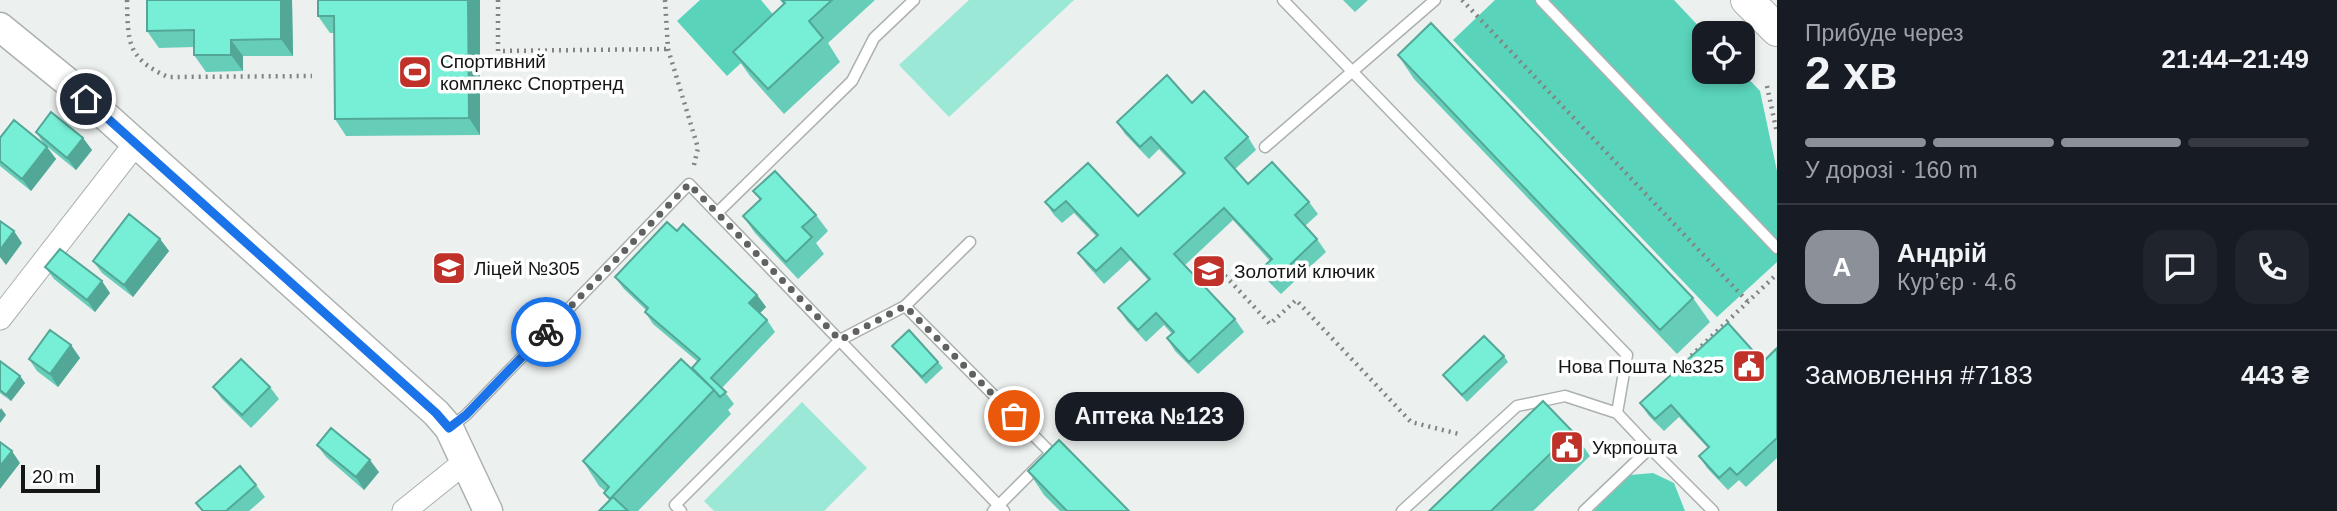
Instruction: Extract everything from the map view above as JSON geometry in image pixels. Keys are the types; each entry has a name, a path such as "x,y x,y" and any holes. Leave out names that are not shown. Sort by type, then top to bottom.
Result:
{"main road":[{"path":"1748,0 1777,30"}],"street":[{"path":"0,27 136,143 436,413 449,428 488,511"},
{"path":"0,318 136,143"},
{"path":"404,511 465,462"}],"lane":[{"path":"718,213 852,81 874,38 914,0"},
{"path":"1283,0 1627,355 1617,414"},
{"path":"1265,147 1435,0"},
{"path":"1541,0 1777,248"},
{"path":"449,428 466,415 689,184 999,509 1051,453 905,306"},
{"path":"681,511 675,505 840,340 905,306 970,242"},
{"path":"1402,511 1517,405 1564,396 1617,414 1713,511"},
{"path":"1584,511 1650,448"}],"path":[{"path":"127,0 128,44 149,69 168,77 312,76"},
{"path":"498,0 498,51 668,49"},
{"path":"665,0 668,49 698,148 689,184"},
{"path":"1462,0 1748,302"},
{"path":"1767,86 1777,133"},
{"path":"1200,285 1218,268 1270,324 1296,300 1410,422 1481,439"},
{"path":"1662,384 1777,274"}],"green space":[{"path":"700,0 761,0 782,25 727,76 677,21"},
{"path":"969,0 1074,0 949,117 899,65"},
{"path":"1495,0 1674,0 1694,21 1692,84 1753,84 1760,91 1777,171 1777,262 1717,317 1453,40"},
{"path":"802,402 867,468 824,511 714,511 704,501"},
{"path":"1653,473 1674,483 1685,511 1593,511 1630,475"}],"building":[{"path":"147,0 281,0 281,39 231,40 231,55 194,55 194,30 147,31"},
{"path":"318,0 468,0 469,118 335,119 334,16 318,16"},
{"path":"782,0 832,0 809,21 823,38 768,89 733,52 785,3"},
{"path":"1431,23 1693,298 1660,330 1398,55"},
{"path":"1167,75 1192,103 1204,91 1248,137 1225,158 1248,184 1272,162 1309,202 1295,215 1317,239 1272,282 1261,269 1272,259 1224,208 1174,254 1235,319 1189,362 1167,338 1174,332 1156,313 1138,330 1118,308 1150,279 1121,248 1096,271 1078,253 1098,235 1066,201 1054,211 1045,202 1088,163 1138,216 1185,173 1151,137 1140,147 1117,122"},
{"path":"51,112 83,138 67,158 36,132"},
{"path":"14,120 47,147 22,179 0,161 0,138"},
{"path":"775,171 816,215 802,227 812,237 786,262 743,216 761,199 753,191"},
{"path":"129,214 160,239 124,285 93,261"},
{"path":"0,221 14,231 0,250"},
{"path":"667,222 677,231 683,224 757,295 749,303 767,320 711,378 726,392 720,397 692,368 700,359 645,312 648,308 615,277"},
{"path":"60,249 102,281 87,300 45,267"},
{"path":"1728,323 1763,362 1777,348 1777,438 1737,475 1730,468 1719,478 1699,456 1709,447 1671,405 1655,419 1640,403"},
{"path":"50,330 71,345 50,374 29,359"},
{"path":"909,330 938,362 922,377 892,346"},
{"path":"1484,336 1504,356 1462,395 1443,375"},
{"path":"241,359 270,387 242,415 213,387"},
{"path":"681,359 714,390 610,499 604,493 609,487 583,461"},
{"path":"0,361 20,376 6,395 0,390"},
{"path":"1543,401 1573,432 1491,511 1429,511"},
{"path":"331,428 370,460 356,477 317,445"},
{"path":"1059,440 1129,511 1067,511 1028,471"},
{"path":"0,442 12,451 0,466"},
{"path":"240,466 256,485 226,511 203,511 196,503"},
{"path":"613,497 628,511 599,511"}],"way so far":[{"path":"546,332 689,184 840,340 905,306 1014,416"}],"place":[{"name":"Спортивний комплекс Спортренд","path":"415,72"},
{"name":"Ліцей №305","path":"449,268"},
{"name":"Золотий ключик","path":"1209,271"},
{"name":"Нова Пошта №325","path":"1749,366"},
{"name":"Аптека №123","path":"1014,416"},
{"name":"Укрпошта","path":"1567,447"}],"route":[{"path":"86,99 436,413 449,428 466,415 546,332"}]}
